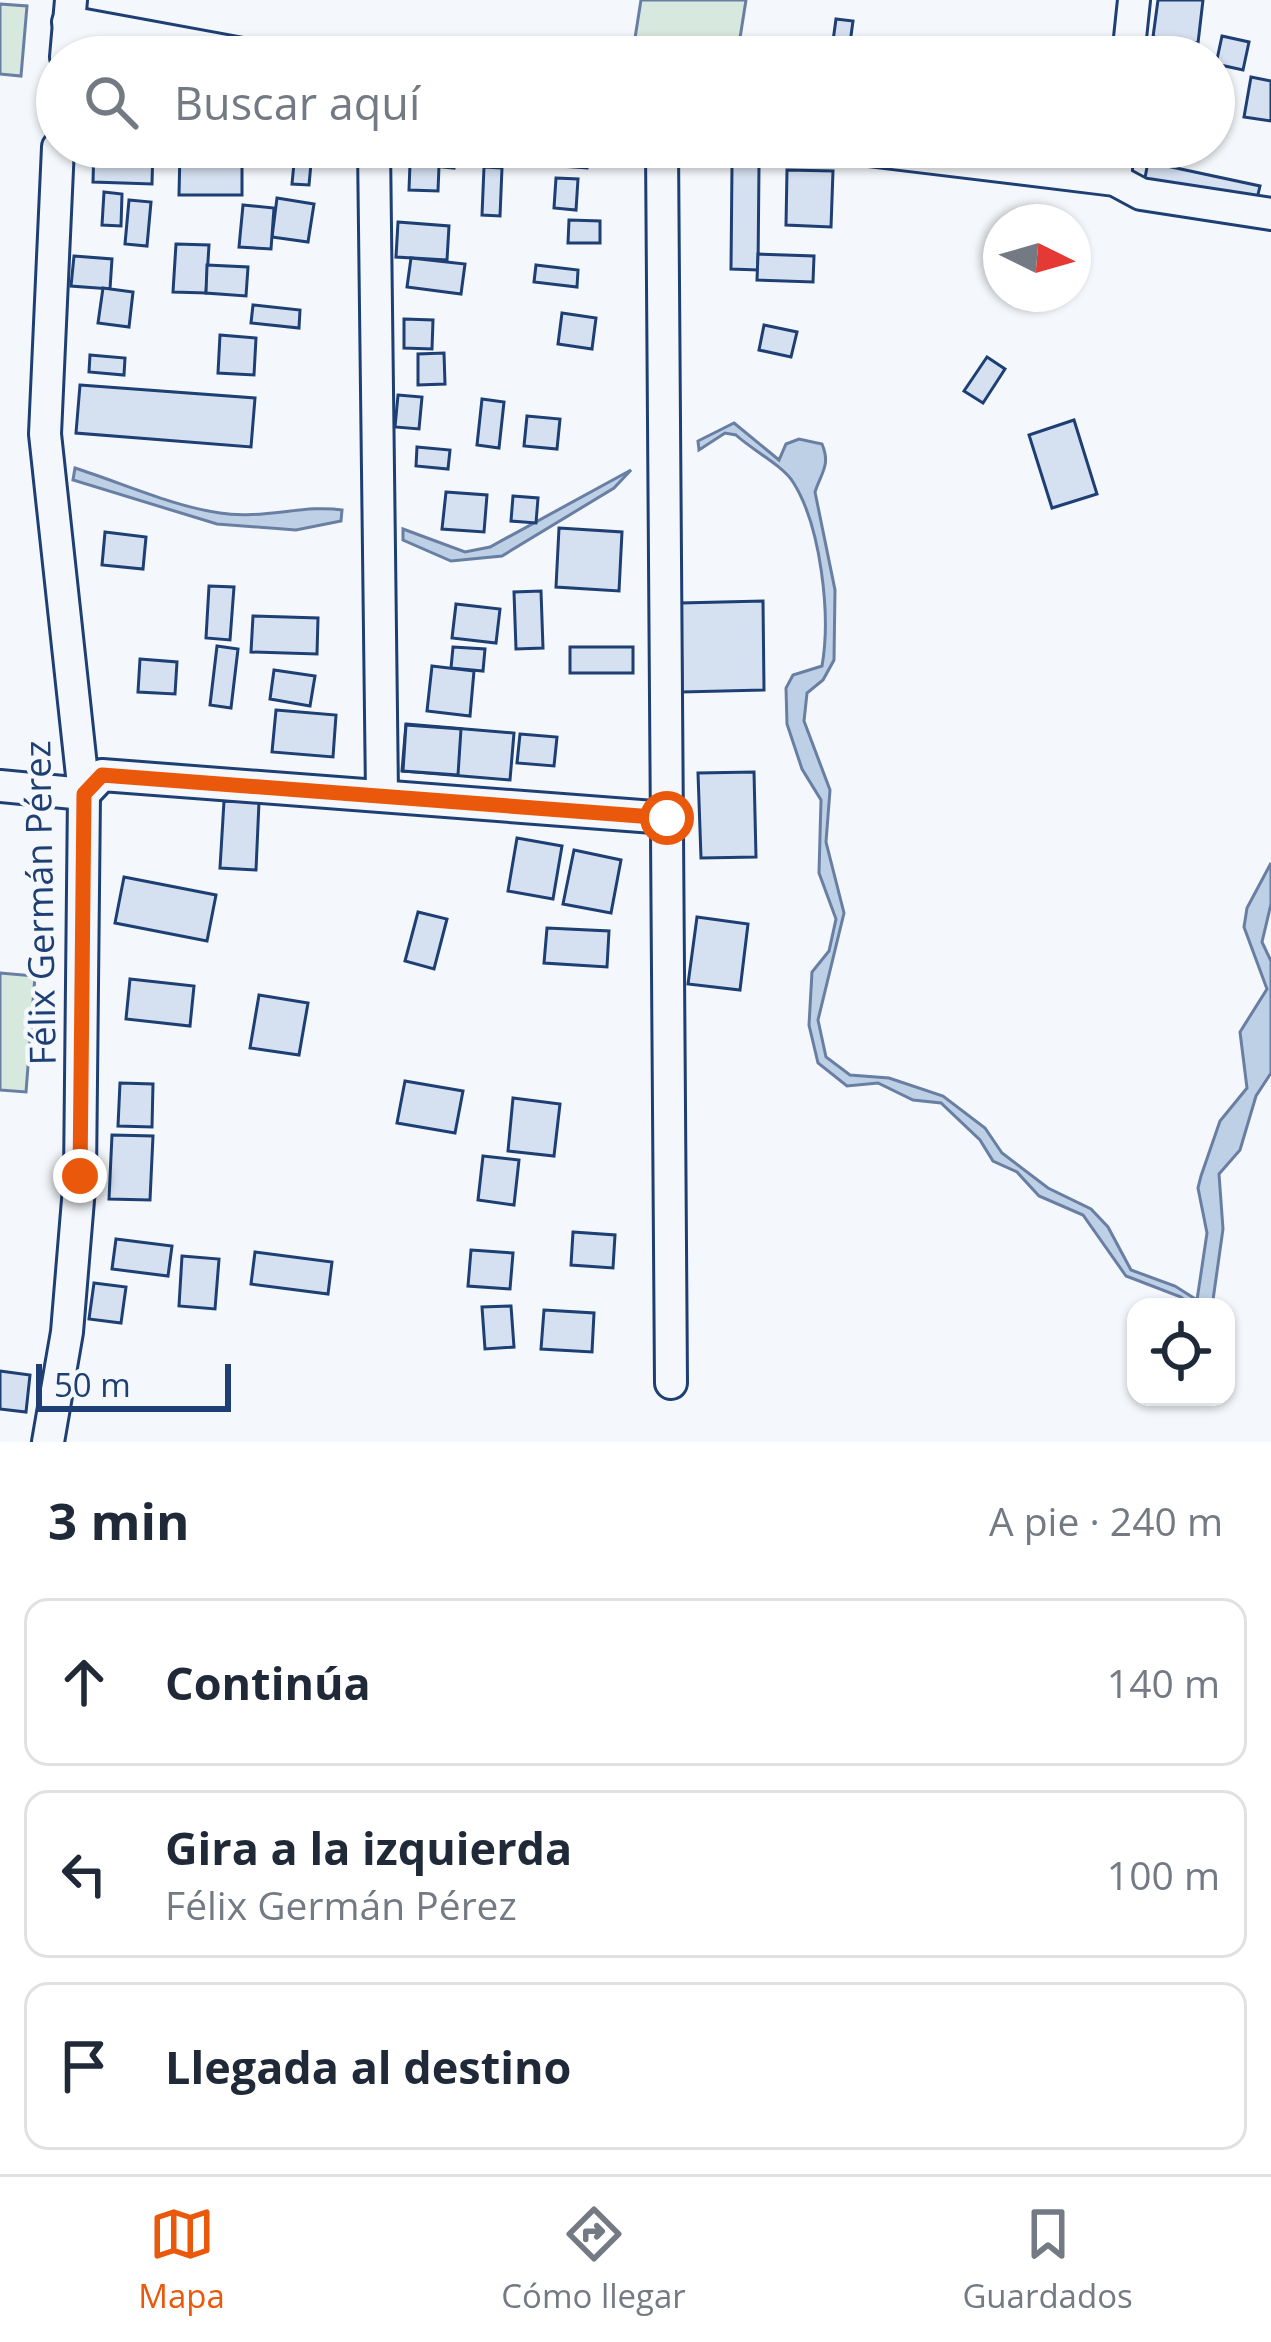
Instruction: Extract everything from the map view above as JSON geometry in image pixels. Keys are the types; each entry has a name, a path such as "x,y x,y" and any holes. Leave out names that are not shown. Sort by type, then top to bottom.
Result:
{"street":[{"path":"1130,36 1134,0"},
{"path":"70,11 173,36"},
{"name":"Félix Germán Pérez","path":"48,1442 67,1332 80,1176 84,794 46,434 57,168"},
{"path":"374,168 382,794"},
{"path":"662,168 671,1384"},
{"path":"1010,168 1114,181 1141,194 1271,214"},
{"path":"1114,181 1116,168"},
{"path":"0,785 84,794 102,775 667,818"}],"shaded area":[{"path":"641,0 746,0 740,36 635,36"},
{"path":"0,4 27,6 21,76 0,74"},
{"path":"0,973 35,976 26,1092 0,1090"}],"water":[{"path":"734,423 779,460 786,444 799,439 822,444 826,458 815,492 835,590 834,660 823,680 807,693 804,721 830,790 826,842 844,913 818,1020 826,1057 850,1075 889,1078 943,1096 985,1128 1002,1153 1048,1188 1091,1209 1108,1227 1131,1270 1194,1298 1182,1298 1126,1276 1083,1215 1039,1196 1017,1172 993,1161 980,1140 941,1103 913,1100 878,1083 847,1086 818,1063 809,1025 812,972 829,951 836,919 819,873 821,800 802,769 787,724 786,688 793,675 822,666 825,622 817,546 803,500 788,476 736,435 725,433 699,450 698,441"},
{"path":"75,468 202,510 251,515 342,510 341,521 296,530 217,524 73,480"},
{"path":"631,470 614,488 502,556 451,561 403,540 403,529 465,552 490,547"},
{"path":"1271,863 1271,904 1262,942 1271,961 1271,1073 1256,1096 1240,1150 1219,1174 1223,1229 1213,1298 1197,1298 1207,1233 1198,1188 1220,1121 1247,1088 1240,1032 1267,989 1244,927 1247,908"}],"building":[{"path":"1158,0 1203,0 1199,36 1153,36"},
{"path":"836,19 853,21 851,36 834,36"},
{"path":"1235,39 1249,42 1243,70 1235,68"},
{"path":"1251,77 1271,81 1271,121 1244,117"},
{"path":"93,168 152,168 152,184 93,182"},
{"path":"180,168 242,168 242,195 179,195"},
{"path":"294,168 311,168 309,185 292,184"},
{"path":"410,168 439,168 438,191 409,190"},
{"path":"484,168 502,168 500,216 482,215"},
{"path":"732,168 759,168 758,270 731,269"},
{"path":"1147,168 1176,168 1260,186 1255,207 1144,183"},
{"path":"787,170 833,171 831,227 786,225"},
{"path":"556,178 578,179 576,210 554,208"},
{"path":"104,192 122,194 121,226 102,225"},
{"path":"277,198 314,204 308,242 272,237"},
{"path":"129,200 151,202 147,246 125,244"},
{"path":"243,205 274,208 271,249 239,247"},
{"path":"569,220 600,221 600,243 568,243"},
{"path":"398,222 449,226 447,260 396,257"},
{"path":"176,244 209,245 206,293 173,292"},
{"path":"758,254 814,256 813,282 757,280"},
{"path":"74,256 112,259 110,289 71,286"},
{"path":"411,258 465,264 461,294 407,287"},
{"path":"207,265 248,267 246,296 206,293"},
{"path":"536,265 578,270 577,287 534,282"},
{"path":"103,288 133,292 129,327 98,323"},
{"path":"253,305 300,310 299,328 251,323"},
{"path":"562,313 596,318 592,349 558,344"},
{"path":"404,319 433,320 432,349 404,348"},
{"path":"764,325 797,332 791,357 759,350"},
{"path":"220,335 256,338 254,375 218,373"},
{"path":"444,353 445,384 418,385 418,354"},
{"path":"90,355 125,358 124,375 89,372"},
{"path":"987,357 1005,369 983,403 964,391"},
{"path":"80,385 255,398 251,447 76,433"},
{"path":"398,395 422,397 419,429 395,427"},
{"path":"482,399 504,402 499,448 477,445"},
{"path":"527,416 560,419 557,449 524,446"},
{"path":"1074,420 1097,494 1052,508 1029,435"},
{"path":"417,447 450,450 448,469 416,466"},
{"path":"446,492 487,495 484,532 442,529"},
{"path":"513,496 538,498 536,523 511,521"},
{"path":"559,528 622,532 619,591 556,587"},
{"path":"105,532 146,537 143,569 102,565"},
{"path":"209,586 234,587 230,640 206,638"},
{"path":"541,591 543,648 516,649 514,592"},
{"path":"763,601 764,690 682,692 681,603"},
{"path":"456,604 500,609 496,643 452,638"},
{"path":"253,616 318,618 317,654 251,652"},
{"path":"217,646 238,649 231,708 210,705"},
{"path":"453,647 485,649 483,671 451,668"},
{"path":"570,647 633,647 633,673 570,673"},
{"path":"140,659 177,662 175,694 138,692"},
{"path":"432,666 474,671 470,716 427,711"},
{"path":"274,670 315,676 310,706 270,699"},
{"path":"276,710 336,715 333,757 272,752"},
{"path":"406,724 514,733 510,780 402,771"},
{"path":"406,725 461,729 458,775 403,771"},
{"path":"520,734 557,737 554,766 517,763"},
{"path":"754,772 756,857 701,858 698,773"},
{"path":"224,801 259,802 256,870 220,868"},
{"path":"517,838 562,846 553,899 508,891"},
{"path":"574,850 621,860 611,913 563,904"},
{"path":"124,877 216,895 207,941 115,923"},
{"path":"418,912 447,919 434,969 405,961"},
{"path":"697,917 748,924 740,990 688,984"},
{"path":"547,928 609,931 607,967 544,963"},
{"path":"130,979 194,986 190,1026 126,1019"},
{"path":"259,995 308,1003 299,1055 250,1048"},
{"path":"405,1081 463,1091 455,1133 397,1123"},
{"path":"120,1083 153,1084 152,1127 118,1126"},
{"path":"513,1098 560,1104 554,1156 508,1151"},
{"path":"112,1135 153,1136 150,1200 109,1199"},
{"path":"483,1156 519,1160 514,1205 478,1200"},
{"path":"573,1232 615,1235 613,1268 571,1265"},
{"path":"116,1239 172,1246 168,1276 112,1269"},
{"path":"471,1250 513,1253 510,1289 468,1286"},
{"path":"255,1252 332,1262 328,1294 251,1284"},
{"path":"182,1256 219,1259 215,1309 179,1306"},
{"path":"94,1283 126,1287 121,1323 89,1319"},
{"path":"511,1306 514,1347 485,1349 482,1307"},
{"path":"544,1310 594,1313 592,1352 541,1349"},
{"path":"0,1371 30,1375 26,1412 0,1409"}],"route":[{"path":"80,1176 84,794 102,775 667,818"}]}
